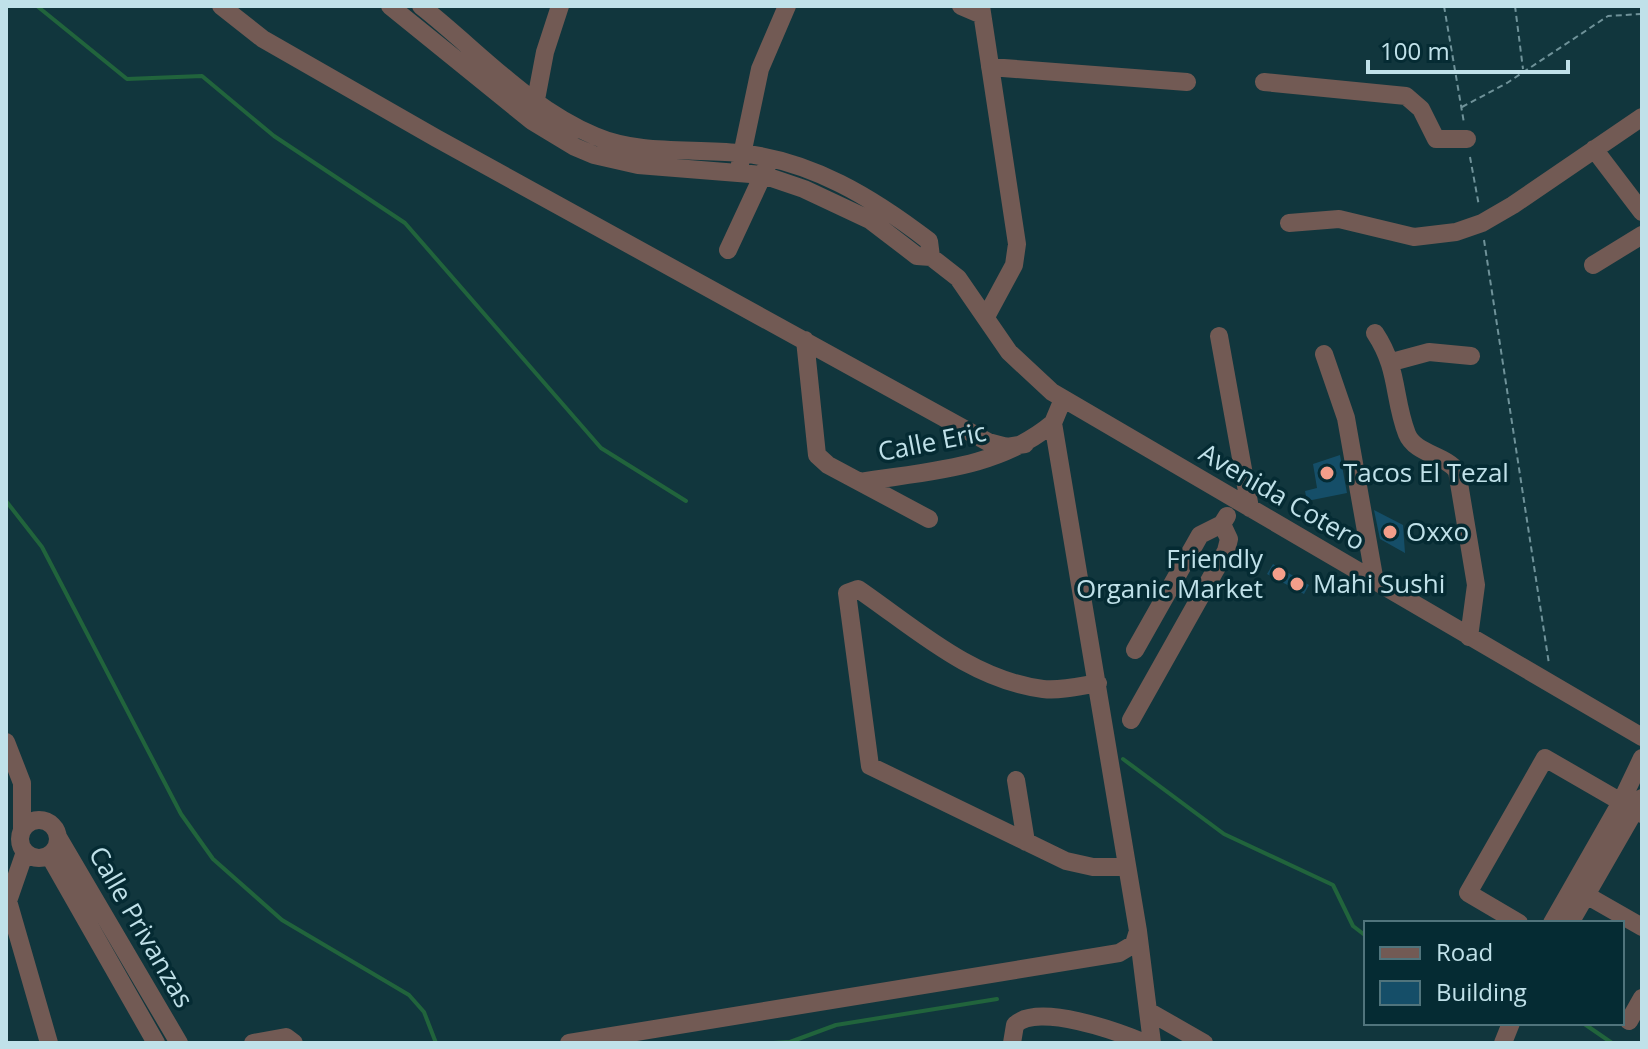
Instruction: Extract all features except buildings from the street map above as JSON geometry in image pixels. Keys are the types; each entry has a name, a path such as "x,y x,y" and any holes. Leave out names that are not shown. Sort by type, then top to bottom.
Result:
{"street":[{"path":"221,6 263,39 436,138 991,443 1007,447 1025,444"},
{"path":"390,6 532,121 575,147 613,160 741,162"},
{"path":"421,6 535,102 592,135 644,147 741,162"},
{"path":"532,121 545,52 560,6"},
{"path":"741,162 760,69 787,6"},
{"path":"961,6 982,10 1017,250 1014,265 987,315"},
{"path":"990,67 1187,82"},
{"path":"1264,82 1394,92 1416,102 1436,139 1467,139"},
{"path":"1289,223 1339,219 1414,237 1456,232 1482,223 1642,117"},
{"path":"1594,149 1642,212"},
{"name":"Avenida Cotero","path":"741,162 820,174 886,208 929,241 931,257 958,278 1025,369 1063,399 1642,737"},
{"path":"728,250 767,166"},
{"path":"1593,265 1642,235"},
{"path":"1375,333 1392,362 1408,435 1417,445 1457,471 1476,585 1469,637"},
{"path":"1168,653 1138,644 1200,535 1222,524 1243,504 1219,336"},
{"path":"805,340 817,455 828,465 929,519"},
{"path":"1392,362 1441,351 1471,356"},
{"path":"1324,354 1346,418 1375,582"},
{"path":"1063,399 1053,423 1138,931 1152,1043"},
{"name":"Calle Eric","path":"860,482 986,461 1025,444 1053,423"},
{"path":"1131,720 1229,545 1222,524"},
{"path":"1098,683 1044,689 976,668 951,655 860,590 852,588 847,593 870,766 1078,865 1127,867"},
{"path":"6,742 15,778 22,829 21,845 38,855"},
{"path":"1516,921 1468,893 1545,758 1635,806"},
{"path":"1554,921 1579,891 1635,806 1642,758"},
{"path":"15,778 40,819 53,825 58,837 38,855 9,899 12,935 49,1043"},
{"path":"1016,780 1026,842"},
{"path":"22,829 27,823 40,819"},
{"name":"Calle Privanzas","path":"58,837 179,1043"},
{"name":"Calle Privanzas","path":"38,855 156,1043"},
{"path":"1571,921 1579,891"},
{"path":"1579,891 1642,927"},
{"path":"569,1043 1119,953 1134,944 1138,931"},
{"path":"1629,1021 1642,998"},
{"path":"1148,1011 1204,1043"},
{"path":"1012,1043 1015,1025 1027,1017 1090,1021 1145,1043"},
{"path":"253,1043 286,1037 294,1043"}],"path":[{"path":"1444,6 1482,223 1552,685"},
{"path":"1515,6 1523,70"},
{"path":"1461,107 1608,16 1642,14"}],"waterway":[{"path":"37,6 127,79 202,76 274,136 405,223 601,448 686,501"},
{"path":"6,501 42,547 181,814 213,859 282,920 409,995 424,1012 436,1043"},
{"path":"1123,759 1224,834 1333,885 1353,926 1364,934"},
{"path":"773,1043 790,1042 836,1025 997,999"},
{"path":"1586,1025 1612,1043"}],"place":[{"name":"Tacos El Tezal","path":"1327,473"},
{"name":"Oxxo","path":"1390,532"},
{"name":"Friendly Organic Market","path":"1279,574"},
{"name":"Mahi Sushi","path":"1297,584"}]}
